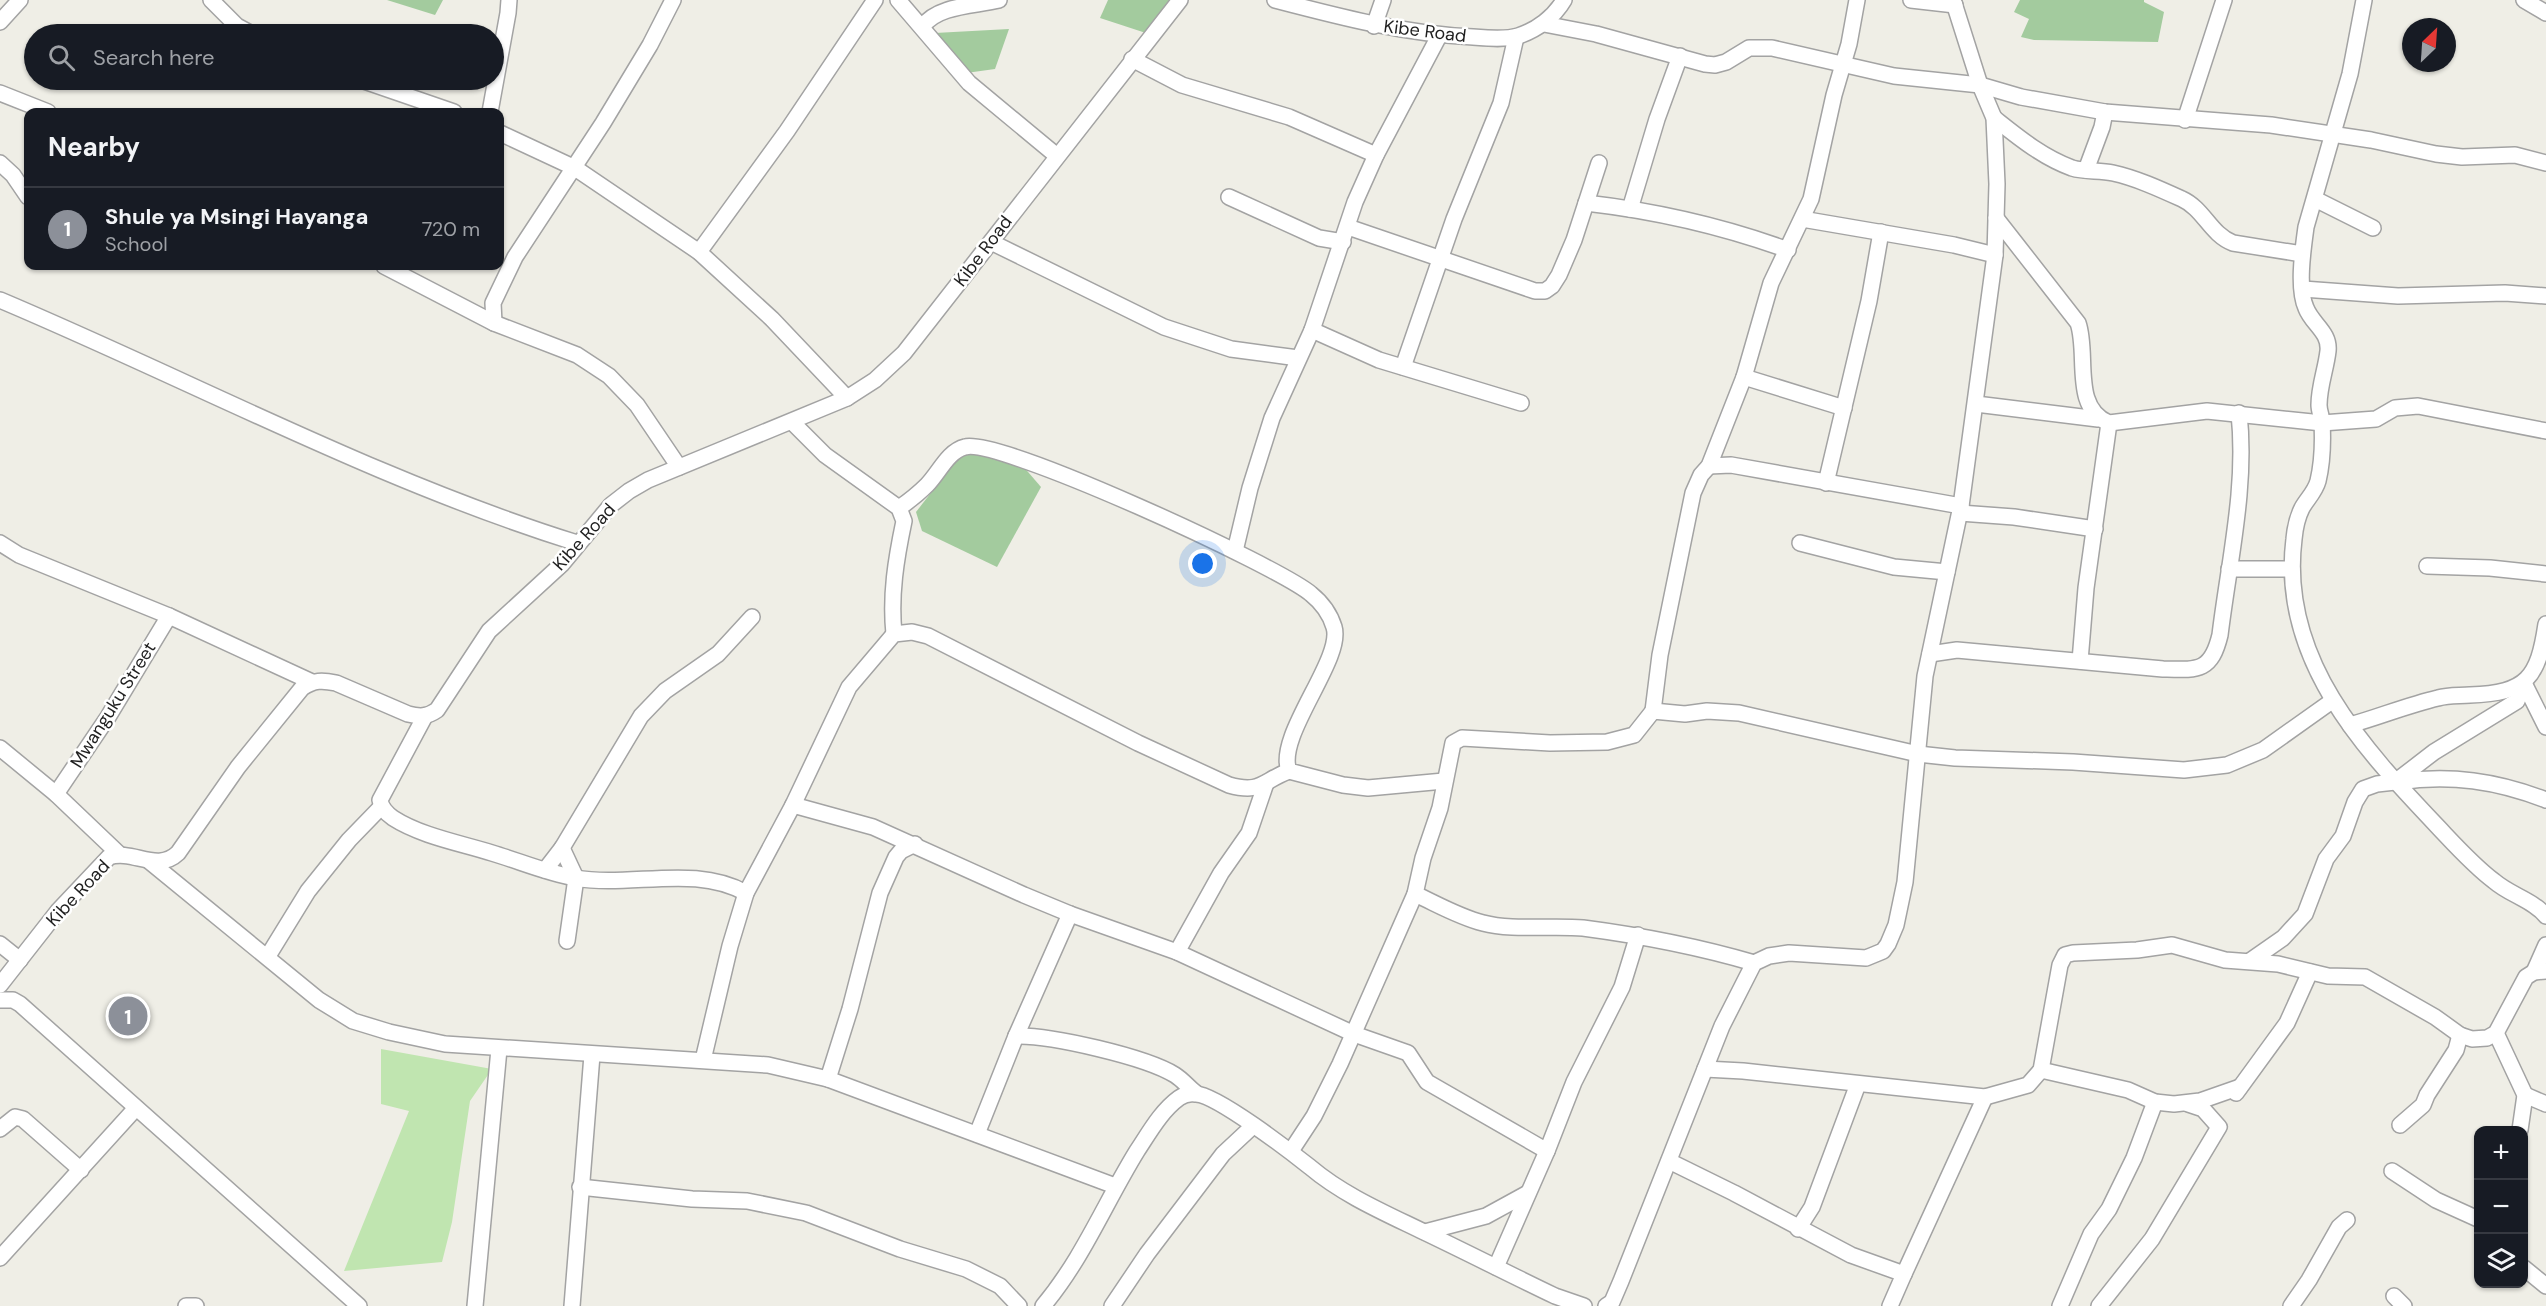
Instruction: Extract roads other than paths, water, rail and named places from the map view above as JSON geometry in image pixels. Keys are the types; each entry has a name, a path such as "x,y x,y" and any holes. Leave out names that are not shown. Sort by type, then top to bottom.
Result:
{"street":[{"path":"0,22 20,0"},
{"path":"211,0 235,24"},
{"path":"504,35 508,0"},
{"path":"494,323 493,303 515,257 575,168 650,45 673,0"},
{"path":"923,26 933,16 946,11 999,0"},
{"name":"Kibe Road","path":"381,807 380,800 383,791 425,716 437,710 489,631 554,571 611,505 629,491 679,467 847,398 875,380 904,353 1180,0"},
{"name":"Kibe Road","path":"1275,0 1374,26 1438,36 1516,37 1544,24 1564,0"},
{"path":"1374,26 1383,0"},
{"path":"1291,1151 1314,1116 1354,1034 1415,894 1423,858 1440,808 1453,743 1462,738 1550,743 1607,742 1634,735 1653,711 1660,655 1693,493 1709,466 1744,377 1765,301 1811,199 1834,95 1844,65 1857,0"},
{"path":"1611,1305 1722,1026 1754,963 1769,956 1789,953 1866,958 1877,955 1888,944 1896,925 1905,882 1921,711 1930,654 1937,630 1960,510 1976,404 1995,255 1996,218 1994,118 1980,85 1954,3 1911,0"},
{"path":"2185,120 2224,0"},
{"path":"2364,0 2350,74 2306,227 2302,254 2305,307 2314,323 2323,330 2328,349 2319,405 2322,423 2318,482 2296,522 2292,569 2303,634 2332,701 2395,782 2493,881 2513,896 2539,907 2546,916"},
{"path":"2524,0 2546,13"},
{"path":"699,252 781,140 874,2 900,2 923,26 969,83 1057,156"},
{"path":"1544,24 1596,34 1715,65 1726,62 1740,52 1756,47 1894,76 1980,85 2021,97 2105,112 2271,125 2371,140 2462,158 2514,155 2546,163"},
{"path":"1235,551 1261,449 1272,418 1312,330 1355,202 1376,155 1438,36"},
{"path":"1403,367 1454,219 1501,103 1516,37"},
{"path":"1630,209 1657,118 1680,57"},
{"path":"1132,59 1202,93 1289,117 1376,155"},
{"path":"390,90 442,108"},
{"path":"491,108 494,90"},
{"path":"0,93 38,108"},
{"path":"2085,170 2102,127 2105,112"},
{"path":"1994,118 2038,151 2072,168 2119,174 2184,200 2194,206 2224,240 2302,254"},
{"path":"504,135 575,168 699,252 772,319 847,398"},
{"path":"0,163 13,175 24,191"},
{"path":"1229,197 1319,238 1442,257 1535,291 1545,291 1552,286 1559,275 1599,163"},
{"path":"2315,199 2373,228"},
{"path":"1586,203 1710,225 1788,250"},
{"path":"1996,218 2078,323 2083,336 2085,390 2088,405 2104,421 2095,529 2085,588 2080,661"},
{"path":"1802,219 1954,244 1995,255"},
{"path":"1826,483 1878,258 1881,232"},
{"path":"991,242 1164,327 1231,349 1298,358"},
{"path":"392,270 494,323 577,355 609,375 637,405 679,467"},
{"path":"2303,289 2398,296 2505,293 2546,296"},
{"path":"0,300 349,456 474,509 577,543"},
{"path":"473,312 493,303"},
{"path":"1312,330 1349,348 1403,367 1521,403"},
{"path":"1744,377 1844,408"},
{"path":"1976,404 2104,421 2207,411 2322,423 2376,419 2395,408 2418,406 2546,431"},
{"path":"1930,654 1958,650 2134,668 2197,668 2209,662 2216,651 2220,635 2242,466 2239,413"},
{"path":"703,1059 730,946 747,893 793,805 849,687 894,634 893,586 904,521 899,508 825,455 792,422"},
{"path":"899,508 929,483 952,453 965,447 979,446 1033,462 1235,551 1311,594 1329,615 1335,630 1331,650 1290,745 1286,762 1289,771"},
{"path":"1709,466 1731,465 1960,510 2095,529"},
{"path":"0,543 19,555 169,615 312,682 336,683 408,714 425,716"},
{"path":"1800,543 1894,567 1947,572"},
{"path":"2427,566 2490,568 2546,574"},
{"path":"2229,569 2292,569"},
{"name":"Mwanguku Street","path":"56,794 96,735 169,615"},
{"path":"545,870 562,849 618,752 648,708 665,691 718,654 752,617"},
{"path":"2395,782 2434,752 2517,701 2524,683 2536,668 2546,624"},
{"path":"1937,630 1958,650"},
{"path":"894,634 912,632 928,636 1138,743 1229,785 1245,789 1255,788 1289,771 1343,785 1368,788 1444,781"},
{"name":"Kibe Road","path":"0,985 87,878 109,857 119,854 162,862 172,859 224,786 289,702 312,682"},
{"path":"2350,725 2438,698 2491,694 2524,683"},
{"path":"2524,683 2546,727"},
{"path":"1653,711 1685,714 1707,711 1739,713 1918,754 2184,770 2227,765 2263,750 2332,701"},
{"path":"0,748 56,794 119,854"},
{"path":"2250,961 2283,938 2305,914 2326,859 2343,836 2355,802 2364,789 2377,783 2431,777 2464,778 2546,801"},
{"path":"1177,952 1221,873 1249,833 1266,783"},
{"path":"793,805 856,821 915,844 972,872 1070,914 1177,952 1354,1034 1408,1053 1427,1082 1547,1151"},
{"path":"268,956 308,891 349,840 381,807 392,817 417,829 576,878 630,880 691,878 726,883 747,893"},
{"path":"828,1079 850,1009 880,894 896,857 901,851 915,844"},
{"path":"562,849 576,878 567,941"},
{"path":"149,861 319,1000 353,1021 389,1032 445,1044 768,1065 828,1079 1115,1186"},
{"path":"726,883 755,877"},
{"path":"1415,894 1484,924 1575,927 1638,935 1672,941 1754,963"},
{"path":"977,1134 1016,1036 1070,914"},
{"path":"1496,1267 1547,1151 1574,1082 1622,987 1638,935"},
{"path":"0,944 20,960"},
{"path":"1705,1069 1985,1096 2028,1085 2041,1070 2060,965 2066,955 2172,945 2225,960 2278,963 2328,976 2365,977 2435,1017 2460,1035 2472,1039 2487,1038 2496,1033 2526,977 2540,971 2546,945"},
{"path":"2188,1104 2238,1090 2287,1023 2310,972"},
{"path":"0,1000 17,1002 359,1306"},
{"path":"2496,1033 2525,1095 2521,1126"},
{"path":"2400,1125 2423,1105 2456,1050 2460,1035"},
{"path":"1016,1036 1049,1038 1154,1066 1175,1076 1197,1094"},
{"path":"475,1306 499,1049"},
{"path":"572,1306 592,1055"},
{"path":"2041,1070 2117,1087 2155,1102 2188,1104 2203,1108 2219,1127 2137,1262 2099,1306"},
{"path":"1798,1229 1812,1207 1858,1084"},
{"path":"1043,1306 1070,1273 1115,1186 1152,1128 1168,1106 1181,1095 1197,1094 1210,1098 1291,1151 1311,1169 1369,1205 1555,1296 1584,1306"},
{"path":"2525,1095 2546,1104"},
{"path":"1890,1306 1985,1096"},
{"path":"2060,1306 2091,1234 2109,1209 2134,1158 2155,1102"},
{"path":"0,1258 136,1108"},
{"path":"0,1129 15,1117 23,1119 81,1170"},
{"path":"1112,1306 1147,1254 1223,1154 1253,1126"},
{"path":"1669,1161 1851,1255 1904,1274"},
{"path":"2392,1171 2436,1200 2474,1217"},
{"path":"580,1187 693,1199 747,1201 806,1213 900,1249 966,1269 1000,1286 1018,1306"},
{"path":"1425,1232 1486,1216 1528,1193"},
{"path":"2291,1306 2309,1280 2339,1227 2347,1220"},
{"path":"2528,1272 2546,1286"},
{"path":"186,1306 196,1306"}],"place":[{"name":"Shule ya Msingi Hayanga","path":"128,1016"}]}
